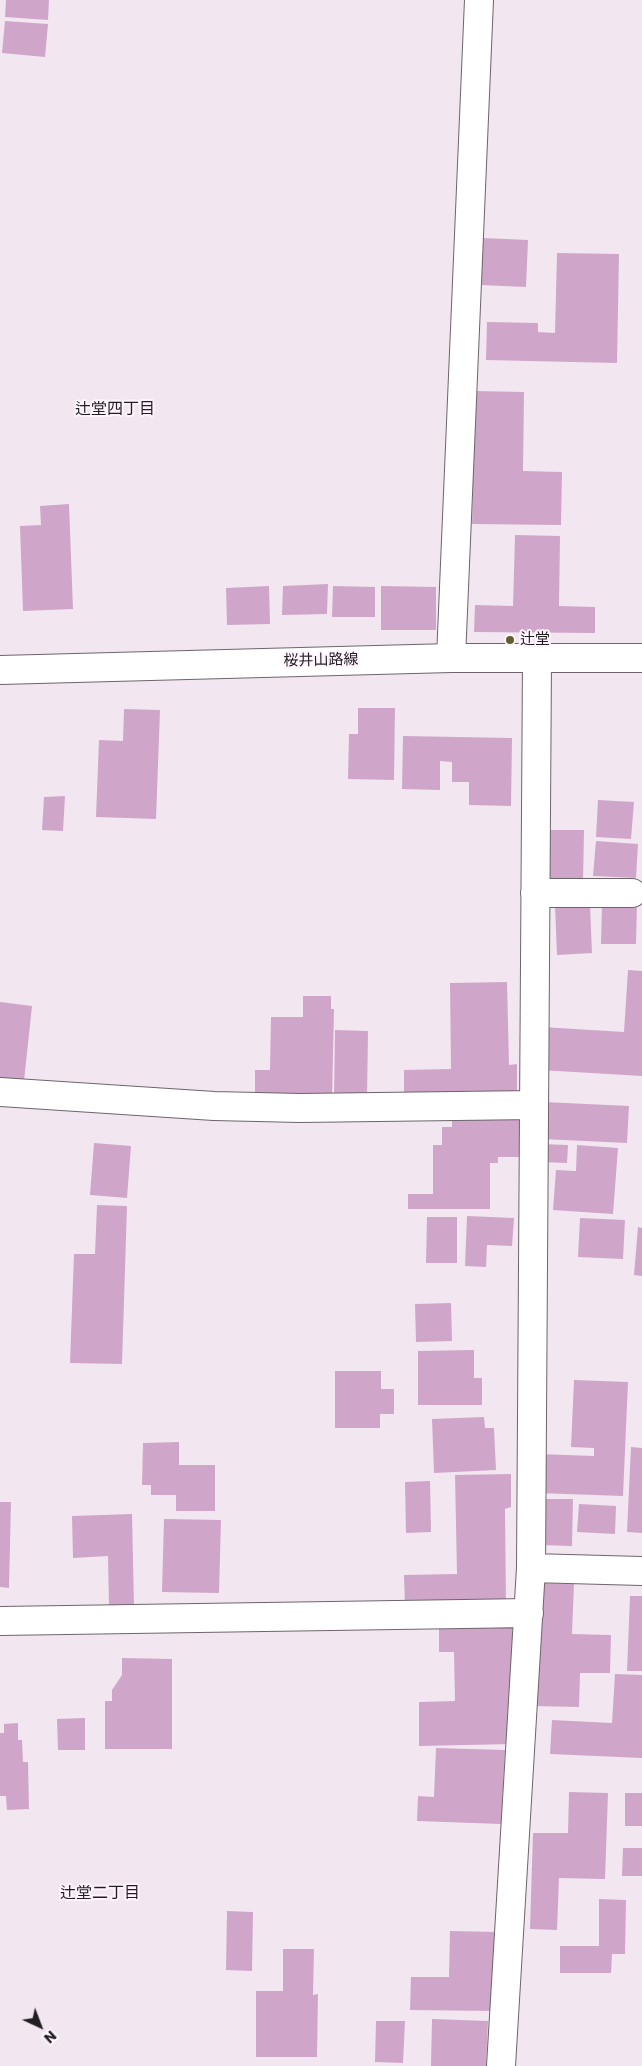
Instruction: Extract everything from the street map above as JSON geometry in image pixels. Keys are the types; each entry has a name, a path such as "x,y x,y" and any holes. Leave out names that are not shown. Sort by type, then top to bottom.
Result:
{"street":[{"path":"451,658 479,0"},
{"name":"桜井山路線","path":"0,670 451,658 537,660 642,658"},
{"path":"501,2066 531,1568 537,660"},
{"path":"535,893 632,893"},
{"path":"0,1092 214,1106 300,1108 534,1105"},
{"path":"531,1568 642,1571"},
{"path":"0,1622 529,1613"}],"building":[{"path":"6,0 49,0 48,20 5,17"},
{"path":"5,21 48,24 45,57 2,53"},
{"path":"483,238 528,240 526,287 480,285"},
{"path":"557,253 619,254 617,363 486,360 487,322 538,323 538,332 555,333"},
{"path":"475,391 524,392 523,471 562,472 561,525 472,524"},
{"path":"69,504 73,609 23,611 20,526 41,525 40,506"},
{"path":"515,535 560,536 559,606 595,607 595,633 474,632 475,605 513,606"},
{"path":"328,584 327,614 282,615 283,586"},
{"path":"269,586 270,624 227,625 226,588"},
{"path":"333,586 375,587 375,617 332,617"},
{"path":"381,586 436,587 436,630 381,630"},
{"path":"358,708 395,708 394,780 348,779 349,734 358,734"},
{"path":"124,709 160,710 156,819 96,817 99,740 123,741"},
{"path":"403,736 512,738 511,806 469,805 469,782 452,782 452,762 440,761 440,790 402,789"},
{"path":"65,796 63,831 42,830 44,797"},
{"path":"598,800 634,802 631,839 596,837"},
{"path":"549,830 584,830 583,882 549,882"},
{"path":"596,841 638,844 636,878 593,876"},
{"path":"602,903 637,903 636,944 601,944"},
{"path":"590,905 592,953 557,955 555,906"},
{"path":"628,970 642,971 642,1076 540,1070 542,1027 624,1032"},
{"path":"507,982 509,1065 517,1064 517,1097 404,1100 404,1070 451,1069 450,983"},
{"path":"303,996 331,996 331,1009 334,1009 332,1101 255,1100 255,1070 270,1070 271,1017 303,1017"},
{"path":"0,1002 32,1006 24,1081 0,1079"},
{"path":"335,1030 368,1031 367,1099 334,1099"},
{"path":"544,1102 629,1106 627,1143 542,1139"},
{"path":"452,1118 519,1118 519,1157 498,1157 498,1163 490,1163 490,1209 408,1209 408,1194 433,1194 433,1145 442,1145 442,1127 452,1127"},
{"path":"94,1143 131,1146 127,1198 90,1195"},
{"path":"541,1144 568,1145 567,1163 541,1162"},
{"path":"577,1145 618,1148 613,1214 553,1210 556,1170 576,1171"},
{"path":"97,1205 127,1206 122,1364 70,1363 74,1254 95,1254"},
{"path":"467,1216 514,1218 512,1246 487,1245 486,1267 465,1266"},
{"path":"427,1217 457,1217 457,1263 426,1263"},
{"path":"580,1218 625,1220 623,1259 578,1257"},
{"path":"638,1227 642,1228 642,1276 634,1275"},
{"path":"451,1303 452,1341 416,1342 415,1304"},
{"path":"474,1350 474,1378 482,1378 482,1405 418,1405 418,1351"},
{"path":"335,1371 381,1371 381,1389 394,1389 394,1414 380,1414 380,1428 335,1428"},
{"path":"574,1380 628,1382 623,1496 537,1493 538,1454 594,1456 594,1448 571,1447"},
{"path":"484,1417 485,1428 494,1428 496,1470 434,1473 432,1419"},
{"path":"179,1442 179,1465 215,1465 215,1511 176,1511 176,1495 151,1495 151,1485 142,1485 143,1443"},
{"path":"631,1447 642,1448 642,1533 627,1532"},
{"path":"511,1474 511,1507 505,1509 506,1605 405,1607 404,1575 457,1574 455,1475"},
{"path":"430,1481 431,1532 406,1533 405,1482"},
{"path":"541,1499 573,1499 572,1546 540,1545"},
{"path":"0,1502 11,1502 9,1588 0,1587"},
{"path":"579,1504 616,1506 615,1534 577,1532"},
{"path":"132,1514 134,1606 109,1607 108,1556 73,1558 72,1516"},
{"path":"164,1519 221,1520 219,1593 162,1592"},
{"path":"538,1583 574,1584 572,1634 611,1635 610,1673 580,1673 579,1707 534,1706"},
{"path":"630,1596 642,1596 642,1671 627,1671"},
{"path":"512,1625 513,1744 419,1746 419,1702 455,1701 454,1652 439,1652 439,1626"},
{"path":"122,1658 172,1659 172,1749 105,1749 105,1701 112,1701 112,1690 122,1675"},
{"path":"615,1674 642,1675 642,1758 550,1754 552,1720 612,1723"},
{"path":"85,1718 85,1750 58,1750 57,1719"},
{"path":"18,1723 18,1740 22,1740 23,1762 28,1762 29,1809 7,1810 6,1796 0,1796 0,1733 4,1733 4,1724"},
{"path":"436,1748 505,1750 501,1824 417,1821 418,1796 434,1797"},
{"path":"569,1792 608,1793 605,1879 559,1878 557,1930 530,1929 533,1833 568,1833"},
{"path":"625,1793 642,1793 642,1826 625,1826"},
{"path":"623,1848 642,1848 642,1876 622,1876"},
{"path":"599,1899 626,1900 625,1954 612,1954 611,1973 560,1973 560,1946 599,1946"},
{"path":"227,1911 253,1912 252,1971 226,1970"},
{"path":"450,1931 498,1932 496,2011 410,2010 411,1977 449,1977"},
{"path":"283,1949 314,1949 313,1995 318,1994 317,2057 256,2057 256,1991 283,1991"},
{"path":"432,2019 488,2021 486,2066 431,2066"},
{"path":"376,2021 405,2021 403,2063 375,2062"}],"place":[{"name":"辻堂","path":"510,640"}],"district":[{"name":"辻堂四丁目","path":"115,410"},
{"name":"辻堂二丁目","path":"100,1894"}]}
